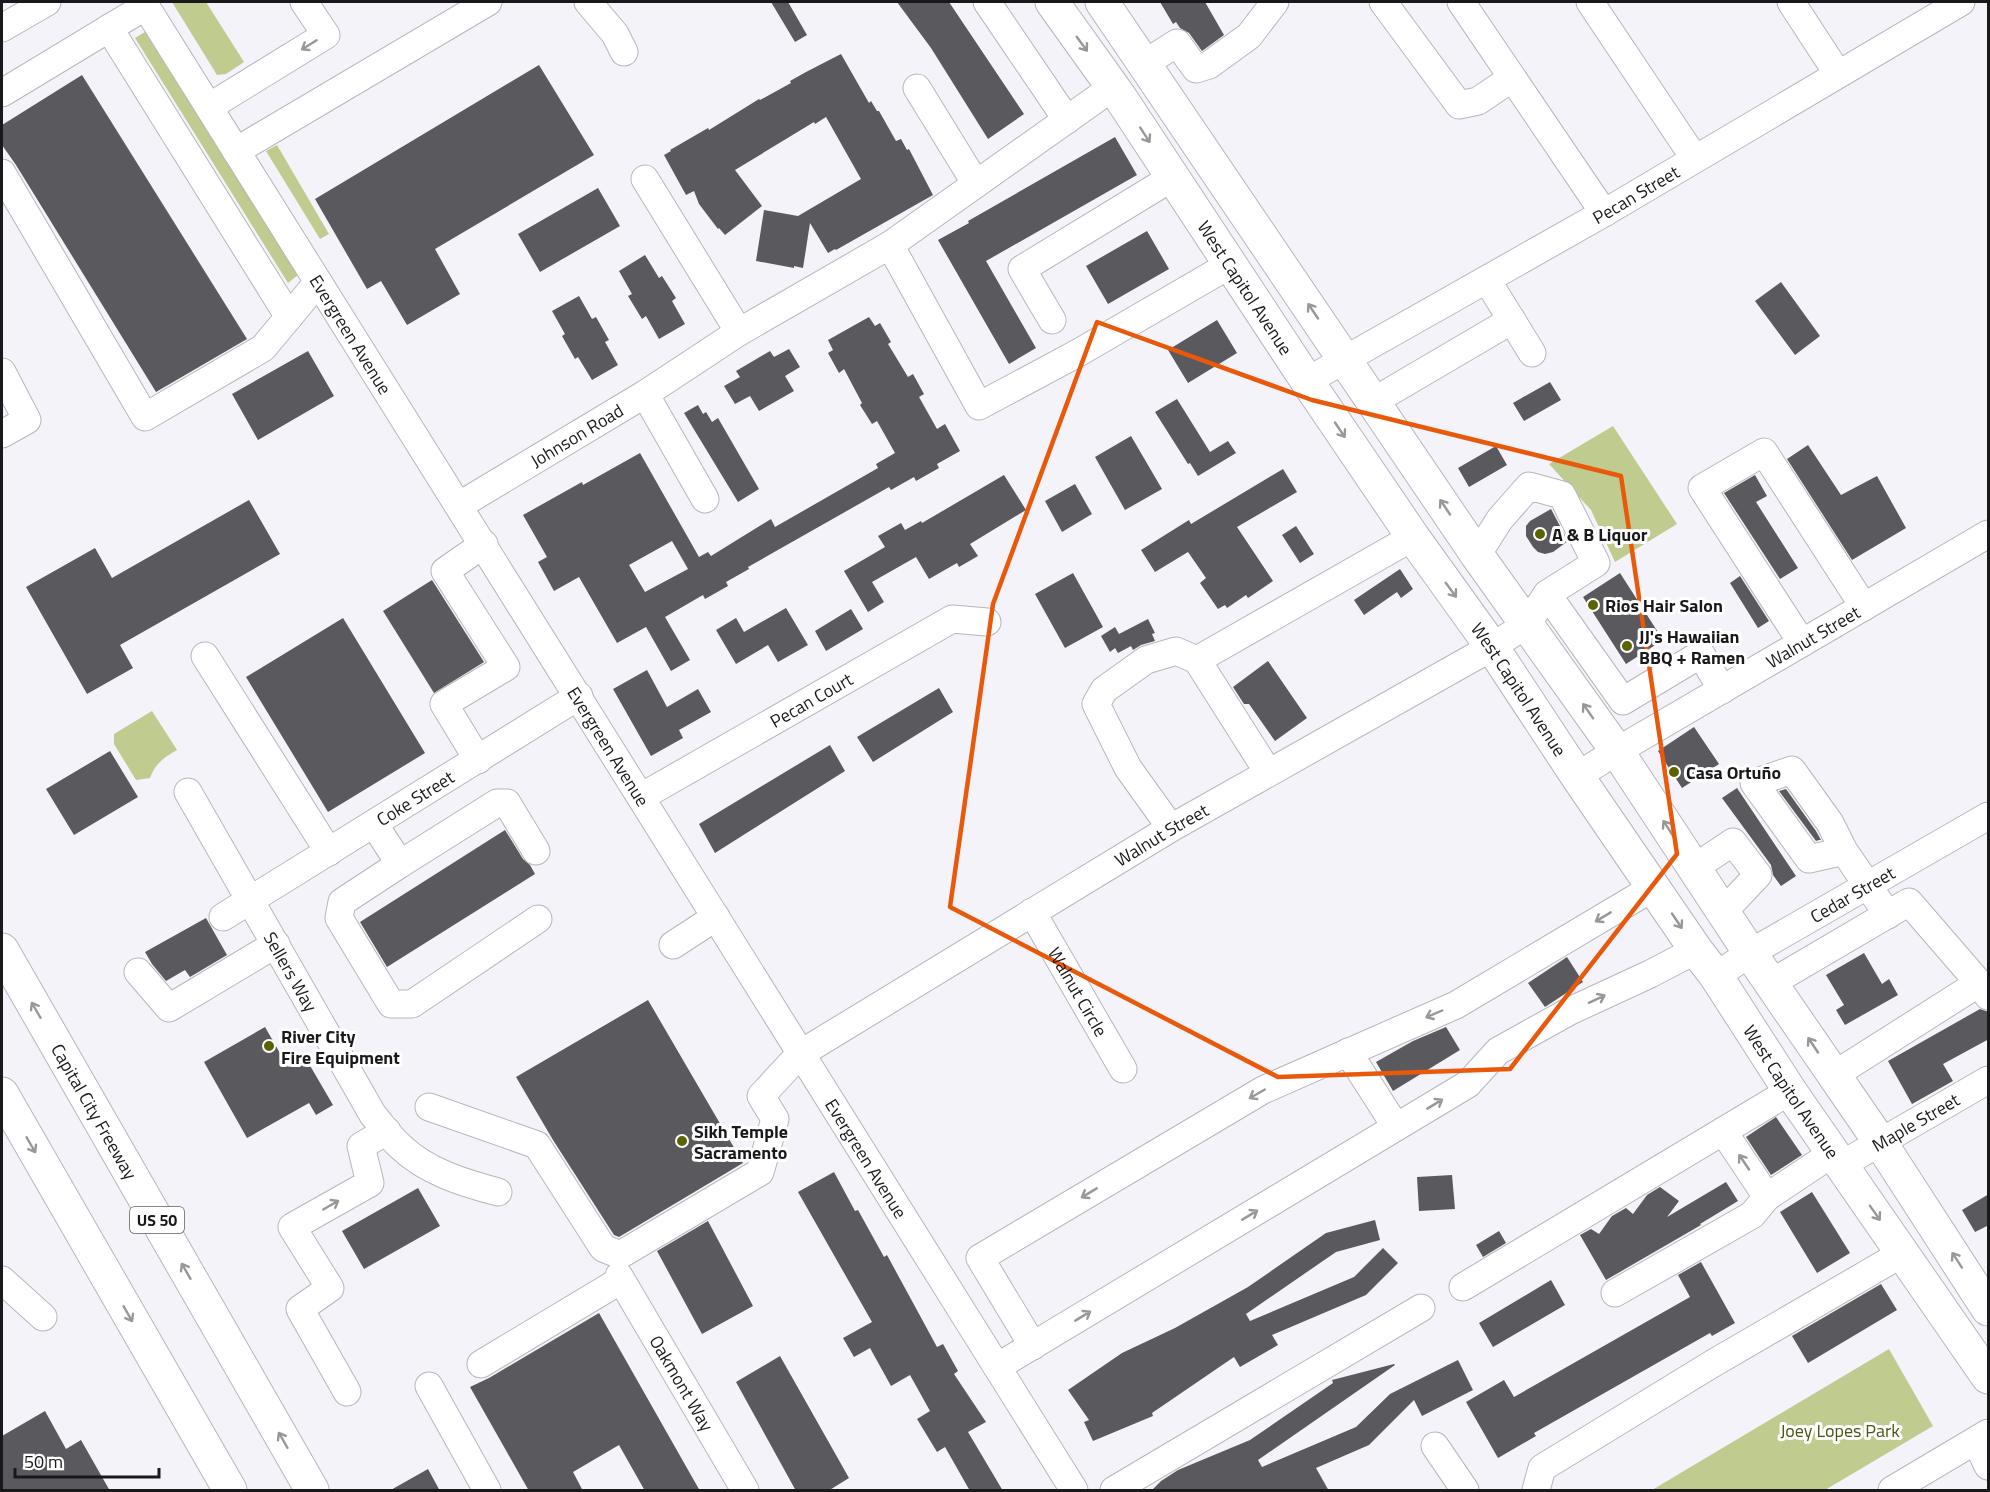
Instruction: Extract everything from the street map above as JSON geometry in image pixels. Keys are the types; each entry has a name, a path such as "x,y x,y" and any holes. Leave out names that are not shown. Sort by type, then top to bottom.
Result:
{"main road":[{"name":"West Capitol Avenue","path":"1052,2 1113,87 1413,537 1492,648 1577,776 1716,976 1790,1091 1989,1377"},
{"path":"1061,2 1089,17 1122,59 1144,64"},
{"path":"1108,4 1144,64 1478,555 1617,751 1750,953 1880,1142 1989,1309"},
{"path":"1113,87 1134,94 1158,112 1220,200 1239,203"},
{"name":"Capital City Freeway","path":"2,950 312,1491"},
{"path":"2,1094 230,1491"}],"street":[{"path":"2,28 47,2"},
{"path":"209,107 326,35 304,2"},
{"path":"236,151 488,2"},
{"path":"588,2 615,34 624,52"},
{"path":"987,2 1067,120"},
{"path":"1144,64 1177,43 1196,69 1209,65 1249,36 1275,2"},
{"path":"1383,2 1459,105 1478,101 1512,78"},
{"path":"1461,2 1604,213"},
{"path":"1590,2 1695,159"},
{"path":"1791,2 1838,74"},
{"name":"Pecan Street","path":"1307,381 1604,213 1961,2"},
{"path":"2,93 145,4"},
{"name":"Evergreen Avenue","path":"145,4 1074,1491"},
{"path":"109,28 289,317"},
{"name":"Johnson Road","path":"459,505 645,394 740,332 890,245 1113,87"},
{"path":"917,88 976,184"},
{"path":"2,173 145,417 263,348 318,282"},
{"path":"1052,320 1022,269 1173,177"},
{"path":"645,179 740,332"},
{"path":"890,245 979,406 1231,264"},
{"path":"1487,280 1532,353"},
{"path":"1374,401 1512,320"},
{"path":"2,372 27,420 2,434"},
{"path":"645,394 705,499"},
{"path":"1802,643 1702,489 1764,452 1864,607"},
{"path":"1478,555 1500,519 1529,486 1562,495 1596,563 1547,594 1527,624"},
{"name":"Walnut Street","path":"1577,776 1989,534"},
{"path":"1197,660 1413,537"},
{"path":"478,760 444,704 506,667 445,571 484,544"},
{"path":"1547,594 1623,701 1701,654 1722,690"},
{"name":"Pecan Court","path":"641,797 952,619 987,622"},
{"name":"Walnut Street","path":"429,1107 537,1145 603,1248 620,1255 760,1172 775,1119 761,1096 800,1054 1171,828 1492,648 1527,624"},
{"path":"1171,828 1128,768 1096,704 1104,690 1146,660 1176,651 1197,660 1268,772"},
{"path":"205,656 329,852"},
{"name":"Coke Street","path":"223,918 579,696"},
{"name":"Sellers Way","path":"188,792 373,1115 401,1148 434,1170 467,1184 498,1192"},
{"path":"536,850 507,803 497,803 342,902 339,918 391,1004 412,1004 538,919"},
{"name":"Cedar Street","path":"1716,976 1750,953 1989,816"},
{"path":"374,824 400,864"},
{"path":"1694,868 1733,842 1758,875 1723,912"},
{"path":"1844,851 1888,915"},
{"path":"942,1280 1263,1090 1456,1005 1654,887"},
{"path":"1771,983 1909,902 1984,990 1834,1075"},
{"name":"Walnut Circle","path":"1032,912 1124,1069"},
{"path":"673,945 716,917"},
{"path":"138,972 169,1008 276,944"},
{"path":"997,1367 1468,1084 1498,1051 1570,1011 1696,950"},
{"path":"1348,1052 1396,1127"},
{"name":"Maple Street","path":"1615,1293 1752,1215 1767,1197 1837,1159 1880,1142 1989,1080"},
{"path":"1463,1287 1790,1091"},
{"path":"347,1392 300,1309 330,1288 292,1227 370,1183 361,1146 387,1131"},
{"path":"1723,1131 1767,1197"},
{"path":"1536,1491 1542,1468 1712,1364 1903,1253"},
{"path":"980,1258 1033,1346"},
{"name":"Oakmont Way","path":"481,1364 620,1278 745,1491"},
{"path":"2,1280 43,1317"},
{"path":"1114,1491 1420,1308"},
{"path":"429,1386 487,1491"},
{"path":"1892,1491 1982,1437 1989,1466"},
{"path":"1435,1446 1465,1491"}],"highlighted area":[{"path":"1097,322 1312,400 1621,476 1677,854 1510,1069 1278,1077 950,907 993,604"}],"green space":[{"path":"172,2 206,2 244,62 226,74 217,75"},
{"path":"145,32 298,275 288,283 135,38"},
{"path":"277,145 329,234 320,239 266,151"},
{"path":"1613,426 1677,524 1615,562 1591,510 1549,464"},
{"path":"152,711 177,750 160,761 150,778 136,780 114,744 114,734"},
{"name":"Joey Lopes Park","path":"1889,1349 1933,1426 1825,1490 1652,1490"}],"building":[{"path":"771,2 788,2 807,35 795,42"},
{"path":"897,2 949,2 1024,114 988,139 931,48"},
{"path":"1160,2 1205,2 1224,35 1202,51 1189,33 1180,28 1176,22 1173,24"},
{"path":"841,54 869,103 871,101 879,111 896,141 901,139 907,150 909,149 933,195 828,253 810,223 803,268 756,261 764,210 798,216 861,179 826,117 735,170 762,206 725,235 699,204 694,191 686,195 664,155 759,99 791,83 790,81"},
{"path":"539,65 594,155 435,249 460,294 407,325 381,281 367,289 315,199"},
{"path":"82,75 247,339 156,392 2,145 2,125"},
{"path":"1115,137 1137,175 986,261 1036,348 1009,364 938,240"},
{"path":"598,188 620,226 540,272 518,234"},
{"path":"1147,231 1169,269 1108,304 1086,266"},
{"path":"645,255 659,278 662,276 676,298 672,301 685,324 659,339 646,316 642,319 628,296 632,294 619,271"},
{"path":"1781,282 1820,336 1795,355 1755,301"},
{"path":"579,296 592,319 596,317 609,340 605,342 618,365 592,380 578,357 575,359 552,311"},
{"path":"869,317 875,326 880,323 891,342 888,344 908,377 913,374 924,394 919,397 937,429 945,424 960,451 937,464 939,468 916,481 914,477 891,490 889,487 748,567 749,569 726,582 728,586 705,599 703,595 665,617 690,660 671,671 646,627 617,643 579,577 554,591 538,562 547,557 523,515 640,453 699,557 708,552 711,556 771,519 775,527 878,468 876,464 895,453 877,421 872,424 860,405 862,403 844,369 839,373 828,353 833,350 828,340","holes":["672,541 688,569 645,592 629,565"]},
{"path":"1217,320 1237,353 1188,383 1168,350"},
{"path":"789,349 800,367 785,376 794,391 759,411 750,396 735,404 724,386 740,377 736,371 770,351 774,357"},
{"path":"308,351 334,396 258,440 232,394"},
{"path":"1550,382 1561,400 1524,421 1513,403"},
{"path":"1177,399 1210,452 1228,441 1236,453 1198,476 1155,412"},
{"path":"698,405 703,414 706,412 712,422 718,418 759,489 738,502 684,413"},
{"path":"1131,436 1162,489 1125,510 1095,457"},
{"path":"1808,445 1841,495 1877,476 1906,528 1852,560 1787,459"},
{"path":"1496,446 1507,465 1469,487 1458,468"},
{"path":"1283,469 1297,492 1237,527 1273,581 1248,598 1246,595 1227,608 1225,605 1218,609 1200,583 1206,578 1188,552 1155,572 1141,550 1189,520 1191,524"},
{"path":"1004,475 1026,510 970,544 978,556 959,567 957,563 929,579 916,557 872,582 884,602 868,612 844,571 885,547 878,536 901,523 905,530 921,521 922,523"},
{"path":"1755,475 1767,496 1756,502 1798,568 1780,579 1724,493"},
{"path":"1075,484 1092,514 1062,532 1045,501"},
{"path":"249,500 280,554 120,645 133,668 87,694 26,587 95,548 112,578"},
{"path":"1551,509 1568,541 1553,552 1545,554 1533,547 1526,536 1526,526 1530,521"},
{"path":"1296,526 1314,554 1300,563 1282,535"},
{"path":"1400,569 1413,589 1401,598 1397,592 1364,615 1354,600"},
{"path":"1073,573 1103,627 1065,648 1035,594"},
{"path":"1620,573 1663,640 1626,664 1583,597"},
{"path":"1740,576 1769,621 1758,628 1730,583"},
{"path":"432,580 484,662 434,693 383,611"},
{"path":"786,608 808,645 778,662 768,645 736,664 716,630 736,618 744,632"},
{"path":"851,609 863,629 826,651 815,631"},
{"path":"343,618 425,753 328,812 246,677"},
{"path":"1148,619 1155,633 1152,634 1155,641 1133,650 1131,646 1118,653 1115,648 1110,652 1101,636 1115,627 1119,634"},
{"path":"1268,661 1307,718 1275,741 1249,704 1244,704 1233,687"},
{"path":"647,670 667,707 698,689 711,712 679,730 683,738 651,756 613,689"},
{"path":"939,688 953,712 873,762 857,737"},
{"path":"1694,727 1719,764 1682,788 1658,751"},
{"path":"830,745 845,771 715,853 699,824"},
{"path":"110,751 138,797 74,835 46,789"},
{"path":"1737,788 1796,876 1781,886 1773,875 1771,865 1722,798"},
{"path":"1786,789 1821,840 1816,841 1779,791"},
{"path":"505,830 535,874 387,967 360,922"},
{"path":"206,918 227,955 190,977 185,970 166,981 145,952"},
{"path":"1864,953 1882,984 1889,979 1898,995 1845,1025 1836,1010 1844,1005 1826,975"},
{"path":"1567,957 1583,982 1545,1007 1528,983"},
{"path":"648,1000 743,1163 619,1237 614,1235 516,1077"},
{"path":"1980,1009 1989,1012 1989,1039 1943,1064 1953,1081 1912,1104 1888,1061"},
{"path":"265,1027 288,1067 305,1057 333,1105 316,1115 309,1103 247,1138 204,1062"},
{"path":"1446,1027 1460,1050 1393,1091 1376,1062 1413,1041"},
{"path":"1776,1117 1802,1155 1771,1175 1746,1137"},
{"path":"834,1172 884,1257 887,1255 937,1347 943,1344 958,1371 954,1374 986,1422 968,1432 1003,1491 970,1491 945,1447 937,1452 917,1419 930,1411 910,1375 891,1386 870,1348 854,1357 843,1338 872,1322 798,1192"},
{"path":"1452,1175 1455,1209 1419,1211 1417,1177"},
{"path":"1726,1182 1738,1201 1606,1280 1580,1235 1591,1229 1599,1234 1612,1216 1626,1208 1633,1214 1647,1195 1660,1187 1679,1201 1667,1217"},
{"path":"418,1188 440,1226 364,1269 342,1231"},
{"path":"1812,1192 1850,1253 1817,1273 1780,1212"},
{"path":"1989,1194 1989,1225 1975,1232 1962,1210"},
{"path":"1375,1220 1380,1240 1336,1252 1246,1314 1250,1321 1354,1277 1383,1248 1398,1263 1366,1295 1272,1335 1278,1345 1240,1367 1234,1357 1152,1413 1153,1416 1093,1441 1084,1422 1089,1420 1068,1390 1122,1353 1175,1328 1248,1287 1326,1233"},
{"path":"708,1221 753,1306 702,1334 657,1251"},
{"path":"1499,1231 1506,1243 1483,1257 1476,1245"},
{"path":"1701,1262 1735,1323 1712,1336 1710,1333 1534,1433 1536,1436 1498,1458 1466,1402 1504,1380 1514,1397 1690,1297 1678,1275"},
{"path":"1551,1280 1565,1305 1493,1347 1479,1323"},
{"path":"1881,1284 1897,1310 1808,1363 1792,1336"},
{"path":"599,1313 700,1491 645,1491 619,1445 573,1472 583,1491 529,1491 470,1387"},
{"path":"780,1356 849,1478 828,1491 796,1491 736,1382"},
{"path":"1458,1360 1473,1390 1422,1416 1414,1400 1369,1445 1316,1468 1329,1491 1151,1491 1178,1470 1250,1440 1333,1383 1332,1380 1395,1365 1258,1460 1262,1467 1356,1427 1390,1394"},
{"path":"45,1411 66,1449 81,1440 110,1491 2,1491 2,1436"},
{"path":"428,1469 440,1491 389,1491"}],"place":[{"name":"A & B Liquor","path":"1540,534"},
{"name":"Rios Hair Salon","path":"1593,605"},
{"name":"JJ's Hawaiian BBQ + Ramen","path":"1627,646"},
{"name":"Casa Ortuño","path":"1674,772"},
{"name":"River City Fire Equipment","path":"269,1046"},
{"name":"Sikh Temple Sacramento","path":"682,1141"}]}
